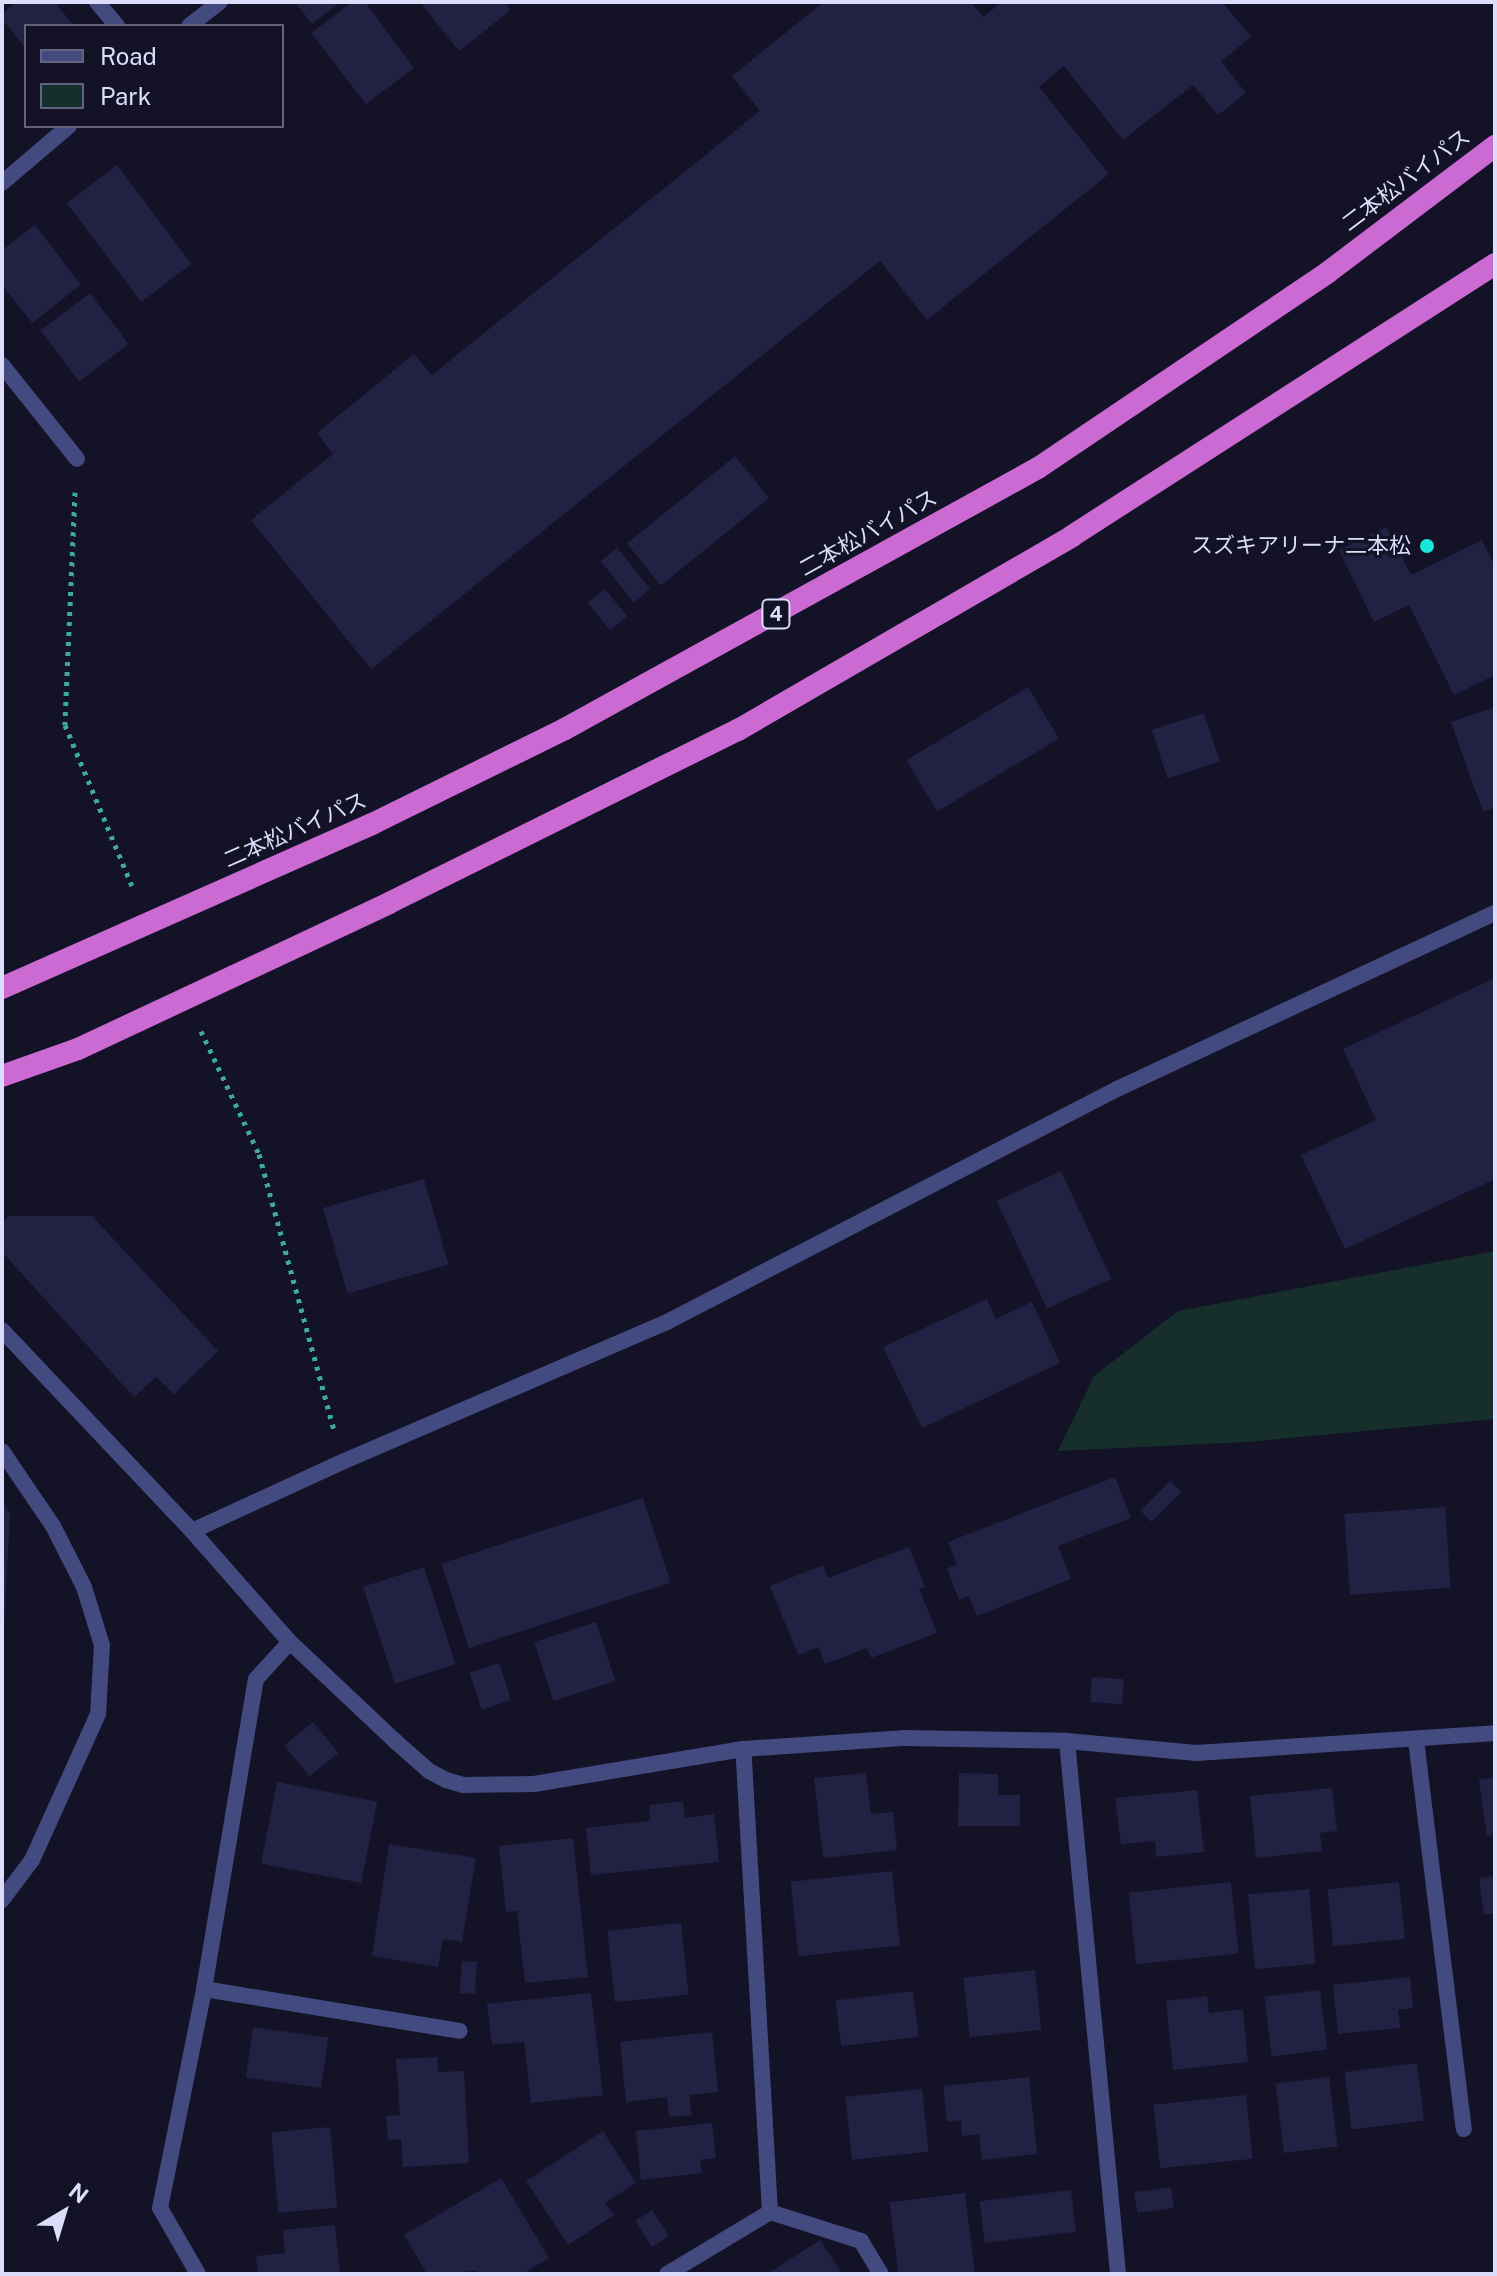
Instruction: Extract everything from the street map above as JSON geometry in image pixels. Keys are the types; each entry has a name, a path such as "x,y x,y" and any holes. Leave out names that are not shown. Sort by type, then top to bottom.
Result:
{"highway":[{"name":"二本松バイパス","path":"2,988 372,824 563,730 1024,475 1327,273 1495,146"},
{"path":"2,1076 78,1049 333,930 738,730 1072,536 1495,264"}],"street":[{"path":"97,2 115,24"},
{"path":"192,24 220,2"},
{"path":"2,183 67,128"},
{"path":"2,365 77,459"},
{"path":"192,1531 342,1462 665,1323 1117,1089 1495,913"},
{"path":"2,1330 192,1531 290,1642 429,1771 464,1785 534,1784 743,1749 903,1738 1067,1741 1196,1753 1495,1733"},
{"path":"2,1451 53,1526 84,1587 102,1645 98,1714 32,1860 2,1900"},
{"path":"198,2274 160,2208 204,1989 256,1679 290,1642"},
{"path":"1416,1740 1464,2129"},
{"path":"1067,1741 1118,2274"},
{"path":"743,1749 770,2212"},
{"path":"204,1989 460,2031"},
{"path":"667,2274 770,2212 861,2241 881,2274"}],"path":[{"path":"77,459 65,725 119,859"},
{"path":"259,1154 342,1462"}],"green space":[{"path":"1495,1251 1495,1419 1247,1442 1058,1451 1094,1376 1178,1311"}],"building":[{"path":"16,2 55,2 72,24 24,24 24,46 2,19 2,14"},
{"path":"295,2 341,2 312,24"},
{"path":"352,2 365,2 414,68 366,104 311,33"},
{"path":"420,2 504,2 511,10 459,51"},
{"path":"824,2 971,2 983,17 1002,2 1222,2 1251,37 1221,61 1246,93 1218,115 1193,85 1123,140 1064,66 1039,87 1109,174 927,320 880,261 371,669 251,520 333,454 317,433 414,354 432,375 760,111 732,76"},
{"path":"117,165 192,264 141,302 67,203"},
{"path":"35,225 81,285 32,323 2,285 2,250"},
{"path":"90,293 129,344 79,381 40,330"},
{"path":"735,456 769,498 661,585 627,543"},
{"path":"1386,527 1411,575 1482,540 1495,567 1495,675 1454,695 1409,605 1374,622 1339,550"},
{"path":"617,548 650,589 634,602 601,561"},
{"path":"605,589 627,616 610,630 588,603"},
{"path":"1028,687 1059,738 937,812 906,760"},
{"path":"1495,707 1495,807 1483,812 1451,722"},
{"path":"1204,713 1220,762 1167,778 1152,730"},
{"path":"1495,978 1495,1179 1345,1249 1301,1155 1376,1120 1343,1049"},
{"path":"1061,1171 1111,1279 1047,1309 997,1201"},
{"path":"424,1179 449,1265 348,1293 323,1208"},
{"path":"9,1216 92,1216 218,1351 174,1394 156,1377 134,1397 2,1252 2,1222"},
{"path":"987,1299 996,1319 1032,1302 1060,1363 922,1428 883,1347"},
{"path":"1115,1477 1131,1518 1058,1546 1071,1579 977,1616 969,1596 959,1600 947,1568 957,1565 948,1542"},
{"path":"1170,1481 1181,1492 1152,1522 1140,1511"},
{"path":"643,1498 671,1583 469,1648 441,1564"},
{"path":"2,1501 10,1513 4,1630 2,1630"},
{"path":"1445,1507 1451,1588 1350,1595 1344,1514"},
{"path":"909,1547 925,1587 919,1589 937,1633 871,1658 867,1648 825,1664 819,1647 798,1655 770,1586 823,1565 828,1578"},
{"path":"424,1567 456,1664 395,1684 363,1587"},
{"path":"596,1622 615,1681 553,1701 534,1642"},
{"path":"499,1663 511,1700 482,1710 470,1673"},
{"path":"1092,1677 1124,1679 1122,1704 1090,1702"},
{"path":"313,1722 338,1753 309,1776 284,1745"},
{"path":"866,1773 871,1814 893,1812 897,1850 823,1858 814,1778"},
{"path":"959,1773 998,1774 998,1795 1020,1795 1020,1826 958,1826"},
{"path":"1495,1777 1495,1835 1487,1836 1479,1780"},
{"path":"277,1782 377,1801 361,1883 261,1863"},
{"path":"1332,1788 1337,1831 1320,1833 1322,1851 1256,1858 1250,1796"},
{"path":"1197,1790 1204,1852 1156,1857 1155,1841 1121,1844 1115,1798"},
{"path":"683,1801 685,1818 714,1814 719,1862 591,1875 586,1828 650,1821 649,1805"},
{"path":"573,1838 588,1977 525,1983 517,1911 506,1912 499,1846"},
{"path":"389,1844 476,1858 462,1942 443,1939 438,1967 372,1956"},
{"path":"892,1871 900,1946 798,1956 791,1882"},
{"path":"1495,1876 1495,1913 1484,1915 1479,1878"},
{"path":"1231,1882 1239,1954 1136,1964 1129,1893"},
{"path":"1399,1882 1405,1939 1333,1946 1327,1890"},
{"path":"1309,1889 1316,1964 1255,1969 1248,1894"},
{"path":"681,1923 689,1995 615,2002 607,1931"},
{"path":"462,1961 477,1962 475,1994 460,1993"},
{"path":"1035,1970 1041,2030 970,2037 963,1978"},
{"path":"1410,1977 1413,2008 1398,2010 1400,2028 1338,2034 1333,1985"},
{"path":"1320,1990 1327,2050 1272,2056 1264,1997"},
{"path":"913,1991 919,2037 841,2046 836,2001"},
{"path":"591,1993 603,2095 531,2103 524,2042 492,2045 487,2004"},
{"path":"1207,1996 1209,2013 1243,2009 1248,2062 1173,2070 1166,2001"},
{"path":"253,2027 328,2038 321,2088 246,2078"},
{"path":"712,2032 718,2092 689,2095 692,2115 669,2117 667,2097 626,2102 620,2042"},
{"path":"437,2057 438,2072 464,2071 469,2163 403,2167 401,2139 388,2140 386,2116 400,2115 396,2059"},
{"path":"1417,2063 1424,2121 1352,2129 1345,2072"},
{"path":"1029,2077 1037,2154 982,2160 979,2134 962,2136 961,2120 947,2122 943,2086"},
{"path":"1329,2077 1338,2146 1284,2153 1275,2084"},
{"path":"922,2089 929,2152 852,2160 845,2097"},
{"path":"1246,2095 1253,2159 1160,2168 1154,2105"},
{"path":"712,2123 716,2158 700,2160 702,2173 641,2180 636,2131"},
{"path":"330,2127 337,2208 278,2213 271,2132"},
{"path":"603,2131 636,2183 605,2203 614,2215 568,2245 526,2181"},
{"path":"501,2178 549,2258 522,2274 477,2274 476,2271 427,2274 404,2235"},
{"path":"1171,2187 1174,2208 1137,2213 1134,2192"},
{"path":"1071,2190 1076,2232 985,2243 980,2201"},
{"path":"965,2193 975,2274 898,2274 890,2202"},
{"path":"652,2210 669,2236 652,2247 635,2221"},
{"path":"335,2225 340,2274 258,2274 256,2256 285,2253 283,2230"},
{"path":"820,2240 843,2274 767,2274"}],"place":[{"name":"スズキアリーナ二本松","path":"1427,546"}]}
